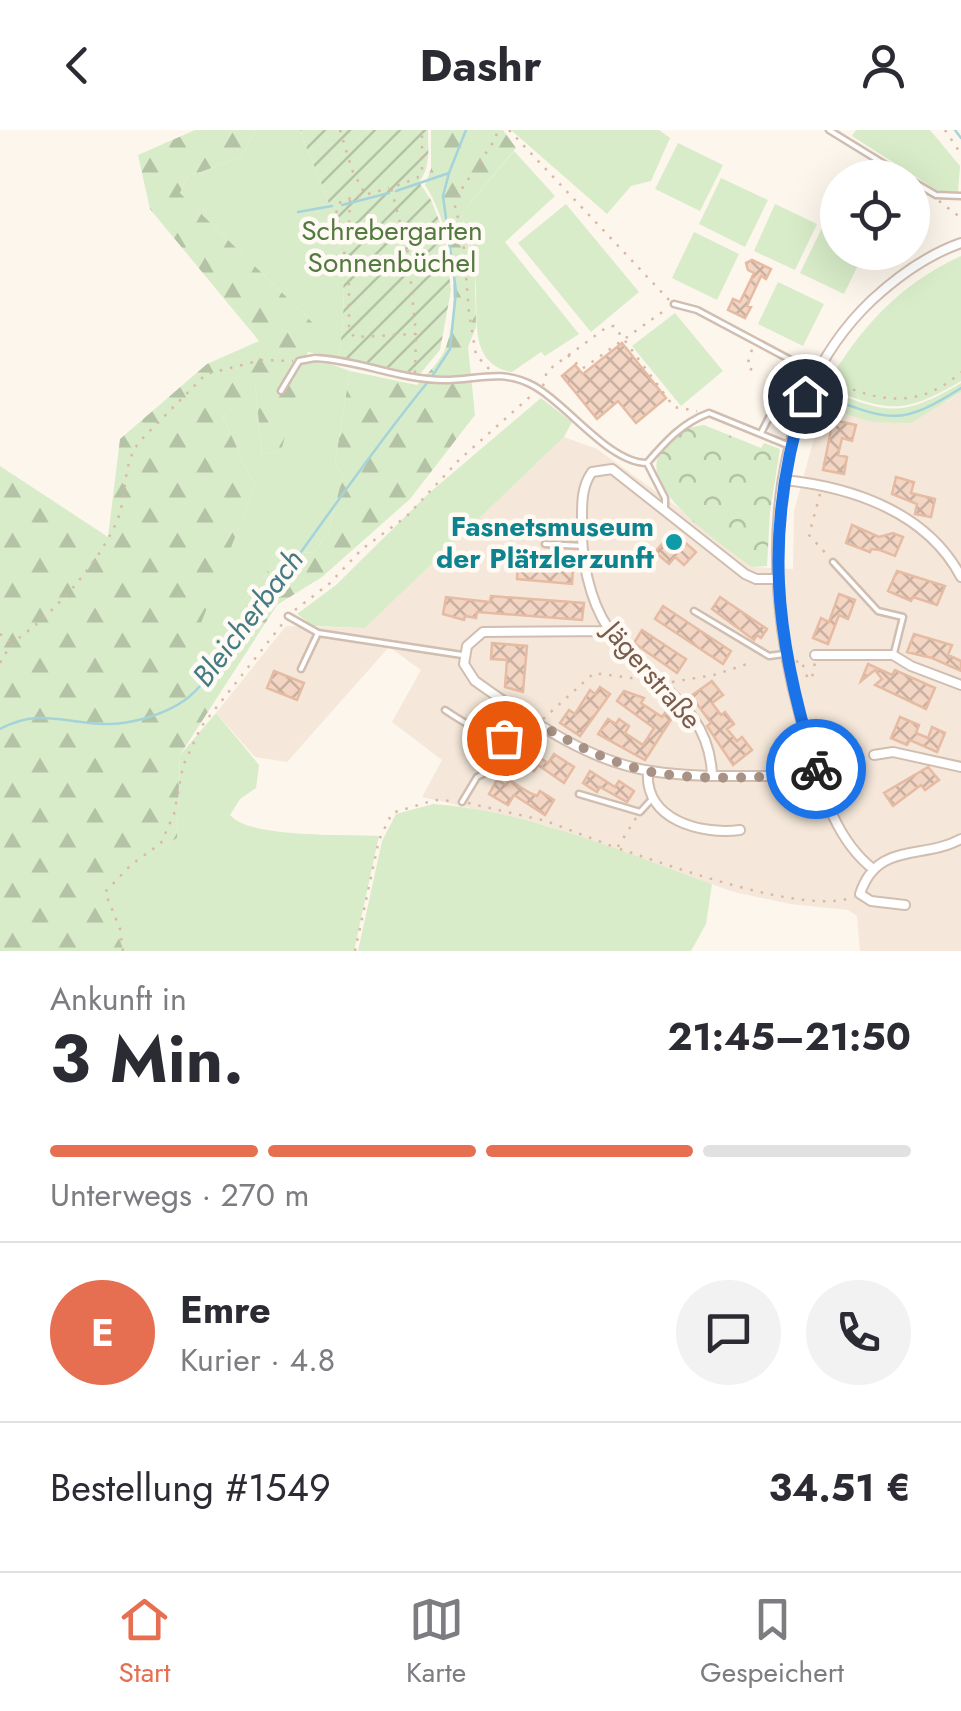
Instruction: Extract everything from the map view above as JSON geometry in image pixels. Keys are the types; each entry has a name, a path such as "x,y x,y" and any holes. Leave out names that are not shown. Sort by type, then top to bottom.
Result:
{"street":[{"path":"873,869 843,836 817,773 784,654 777,579 784,480 805,396 836,341 882,292 930,257 961,243"},
{"name":"Jägerstraße","path":"665,509 612,470 592,472 584,482 583,546 593,596 610,631 690,711 705,734 712,775"},
{"path":"784,480 862,496 896,512 937,544 961,577"},
{"path":"665,509 745,574 756,579 777,579"},
{"path":"610,631 494,630 473,638 464,664 475,681 580,748 648,771 712,775 817,773"},
{"path":"815,656 893,655 961,684"},
{"path":"874,755 894,752 961,767"},
{"path":"648,771 652,799 676,822 728,832 740,830"},
{"path":"905,906 871,901 860,894 873,869 894,856 961,838"}],"lane":[{"path":"829,130 877,160"},
{"path":"930,190 961,196"},
{"path":"674,304 696,310 817,374"},
{"path":"281,391 299,361 324,358 415,378 466,379 495,373 540,390 608,446 639,463 647,463 681,426 708,413 790,446"},
{"path":"760,435 785,386 805,396"},
{"path":"647,463 666,498 665,509"},
{"path":"545,544 583,546"},
{"path":"833,562 878,611 903,617 893,655"},
{"path":"694,611 769,656 784,654"},
{"path":"288,616 318,633 464,655"},
{"path":"301,669 318,633"},
{"path":"445,710 475,730 504,738 532,732 539,724"},
{"path":"462,802 477,777 503,764 504,738"},
{"path":"579,794 640,812 652,799"}],"path":[{"path":"340,130 352,170 365,194"},
{"path":"416,334 351,334 350,278 336,209 341,200 417,178 422,172 422,130"},
{"path":"495,373 476,354 468,276 455,206 463,186 496,138 496,130"},
{"path":"509,130 674,304 582,370 568,355"},
{"path":"944,130 961,154"},
{"path":"391,188 408,253 416,334 415,378"},
{"path":"940,195 939,204 961,218"},
{"path":"348,223 350,199"},
{"path":"654,318 661,324"},
{"path":"122,951 120,928 105,892 160,843 174,814 183,766 201,727 288,616 407,516 459,460 540,390 546,371 607,327 614,326 674,407 708,413"},
{"path":"749,338 754,349 747,366 752,370"},
{"path":"0,663 11,643 43,618 95,560 118,519 132,451 206,374 262,360 299,361"},
{"path":"817,374 858,394 883,399 932,392 961,372"},
{"path":"822,485 810,534 833,562"},
{"path":"0,634 11,643"},
{"path":"787,666 802,660 808,680 812,678 815,656"},
{"path":"662,684 714,675 753,662"},
{"path":"539,724 594,673 645,681 652,676"},
{"path":"356,951 379,840 392,813 434,800 462,802 546,821 735,886 787,897 842,902 860,894"},
{"path":"617,848 634,820"}],"shaded area":[{"path":"961,392 961,951 860,951 857,916 848,910 790,904 734,892 545,825 422,797 442,760 392,722 421,670 389,647 287,762 255,757 216,713 286,626 365,628 564,437 597,449 751,567 793,569 794,511 823,406 872,422 948,401"}],"green space":[{"path":"195,130 256,130 241,157 187,177 180,193 315,325 281,451 262,454 255,382 223,417 255,487 182,671 266,575 273,555 314,552 328,533 343,475 335,463 350,371 417,385 444,352 451,328 454,285 442,221 425,185 431,169 431,130 503,130 516,148 462,213 475,279 476,327 468,347 475,415 410,499 322,577 277,605 180,755 177,838 99,886 124,951 0,951 0,466 108,537 120,439 207,364 259,341 150,209 138,155"},
{"path":"256,130 300,130 328,200 342,265 344,302 339,357 307,352 314,324 180,193 187,177 241,157"},
{"name":"Schrebergarten Sonnenbüchel","path":"300,130 428,130 427,164 419,182 444,233 451,290 440,350 420,374 339,357 344,302 340,247 328,200"},
{"path":"511,130 659,130 670,138 651,181 631,186 607,214"},
{"path":"856,130 930,130 960,166 958,192 938,191 930,186 930,160 890,160 852,136"},
{"path":"678,143 723,165 700,211 655,189"},
{"path":"514,151 555,196 505,242 579,334 545,356 541,352 512,372 487,359 481,347 475,277 462,213"},
{"path":"721,178 768,200 745,247 699,224"},
{"path":"566,204 639,292 591,332 518,243"},
{"path":"775,204 817,224 795,270 754,251"},
{"path":"694,232 739,254 717,300 672,278"},
{"path":"820,232 820,270 856,270 844,294 800,273"},
{"path":"961,256 961,381 923,400 894,406 825,388 882,311 918,281"},
{"path":"778,282 824,304 803,346 758,324"},
{"path":"675,313 723,371 681,406 632,346"},
{"path":"319,360 350,371 335,463 343,475 328,533 314,552 273,555 266,575 180,674 255,487 223,417 255,381 262,454 280,451 304,363"},
{"path":"961,383 961,392 911,423 872,422 816,405 824,389 879,407 908,407"},
{"path":"541,398 572,422 564,437 365,628 313,626 297,614 336,585 428,494"},
{"path":"704,425 761,448 764,443 780,449 767,566 751,567 702,529 684,513 659,478 657,462 665,447 682,432"},
{"path":"216,713 259,765 256,788 240,799 230,815 241,823 277,832 379,836 354,951 124,951 98,886 177,838 180,755"},
{"path":"433,804 540,824 712,884 706,924 691,951 358,951 382,841 396,814"}],"building":[{"path":"752,260 771,269 766,279 761,276 745,318 728,310 733,299 740,302 754,273 746,263"},
{"path":"622,343 666,398 636,423 618,401 597,419 562,376 575,365 583,374"},
{"path":"833,420 856,425 852,441 842,438 838,455 847,457 844,474 823,470"},
{"path":"896,477 914,482 911,493 935,499 931,517 915,514 917,504 892,494"},
{"path":"852,525 879,537 893,533 903,537 895,556 846,543"},
{"name":"Fasnetsmuseum der Plätzlerzunft","path":"673,532 696,552 684,565 675,557 669,564 655,552"},
{"path":"518,562 573,568 572,584 517,579"},
{"path":"897,571 945,586 937,605 913,597 911,601 888,591"},
{"path":"839,594 855,600 848,619 839,615 828,644 813,638 821,618 829,622"},
{"path":"491,596 584,603 582,620 477,612 476,618 465,616 464,620 443,614 446,597 490,602"},
{"path":"720,597 767,629 761,638 757,635 754,640 712,609"},
{"path":"663,606 731,651 723,664 655,619"},
{"path":"642,630 686,659 677,673 634,643"},
{"path":"914,634 952,645 948,655 961,661 961,671 907,652"},
{"path":"492,643 527,646 523,692 505,687 507,660 491,659"},
{"path":"868,664 892,675 895,670 935,688 926,709 875,685 882,679 875,670 861,681"},
{"path":"274,671 304,683 297,700 267,688"},
{"path":"712,681 723,695 712,703 734,724 727,729 737,741 742,737 752,750 733,765 707,726 711,723 691,696"},
{"path":"600,687 610,694 580,736 560,723 569,710 575,714 590,690 595,694"},
{"path":"624,691 644,698 641,703 662,717 665,713 672,718 645,760 598,734 608,719 616,724 619,719 629,726 625,733 643,745 654,728 617,701"},
{"path":"900,717 919,725 916,733 928,738 932,727 945,733 937,752 910,740 907,745 891,738"},
{"path":"525,748 548,763 554,754 574,767 564,783 538,765 534,771 518,760"},
{"path":"928,767 939,780 925,790 921,785 893,806 884,793"},
{"path":"590,771 615,787 619,781 634,791 627,802 600,787 597,792 583,783"},
{"path":"497,780 506,785 509,780 530,793 537,796 540,791 554,800 545,815 514,795 508,805 489,794"}],"waterway":[{"name":"Bleicherbach","path":"396,191 449,173 466,130"},
{"name":"Bleicherbach","path":"955,130 961,138"},
{"name":"Bleicherbach","path":"433,375 450,349 456,291 443,196 449,173"},
{"name":"Bleicherbach","path":"342,205 389,193"},
{"name":"Bleicherbach","path":"298,212 332,206"},
{"name":"Bleicherbach","path":"0,729 39,718 124,723 157,714 185,700 218,664 427,383"},
{"path":"821,395 893,416 922,409 961,388"}],"way so far":[{"path":"504,738 532,732 539,724 580,748 648,771 701,776 805,776 817,773 816,769"}],"place":[{"name":"Fasnetsmuseum der Plätzlerzunft","path":"674,542"}],"route":[{"path":"805,396 784,480 777,579 784,654 816,769"}]}
